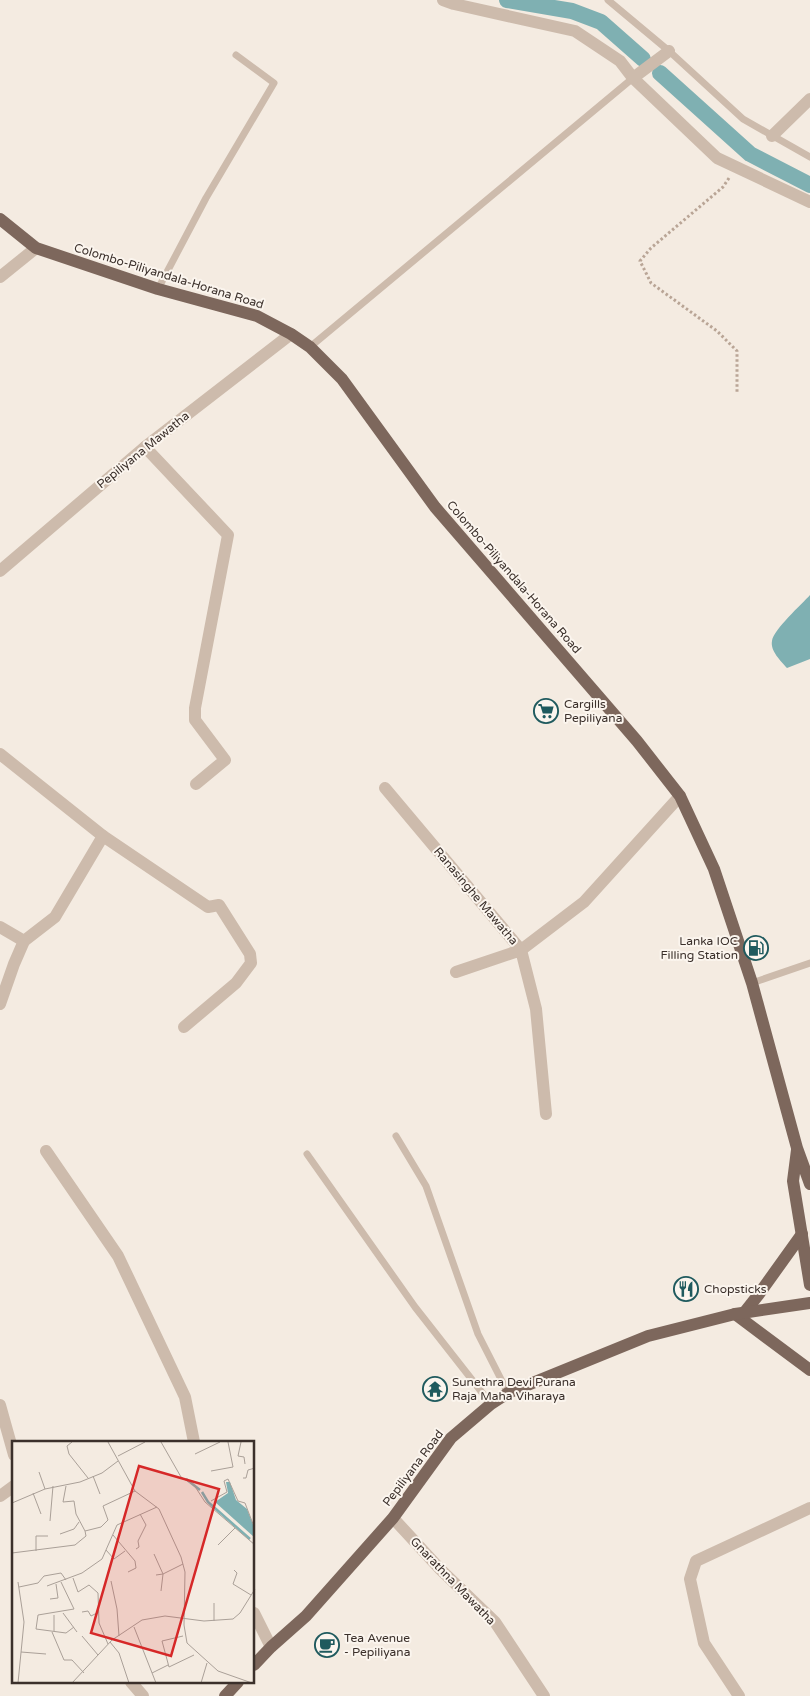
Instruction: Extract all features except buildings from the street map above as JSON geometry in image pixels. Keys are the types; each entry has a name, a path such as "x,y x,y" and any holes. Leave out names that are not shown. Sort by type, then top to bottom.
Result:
{"main road":[{"name":"Colombo-Piliyandala-Horana Road","path":"0,219 36,248 158,289 257,316 291,334 310,347 342,379 435,507 637,741 680,796 714,869 752,983 798,1148 810,1184"},
{"name":"Colombo-Piliyandala-Horana Road","path":"798,1148 793,1181 810,1285"},
{"path":"802,1234 759,1294 740,1314 810,1370"},
{"name":"Pepiliyana Road","path":"255,1665 271,1647 306,1616 393,1518 451,1438 491,1404 508,1393 648,1336 740,1314 810,1303"},
{"path":"225,1696 236,1684"}],"street":[{"path":"443,0 575,31 620,61 633,78 716,158 810,202"},
{"path":"633,78 668,51"},
{"path":"772,136 810,99"},
{"path":"0,277 36,248"},
{"name":"Pepiliyana Mawatha","path":"0,571 145,447 291,334"},
{"path":"145,447 228,535 195,708 195,720 225,760 196,784"},
{"path":"0,754 103,836 208,907 219,905 250,954 251,963 236,982 184,1027"},
{"name":"Ranasinghe Mawatha","path":"385,788 521,950 584,902 680,796"},
{"path":"0,1004 24,941 55,917 103,836"},
{"path":"0,927 24,941"},
{"path":"456,972 521,950 536,1009 546,1114"},
{"path":"46,1151 118,1256 185,1397 194,1441"},
{"path":"0,1405 12,1447"},
{"path":"0,1496 12,1487"},
{"path":"739,1696 704,1644 690,1579 696,1561 810,1508"},
{"name":"Gnarathna Mawatha","path":"393,1518 440,1569 495,1622 544,1696"},
{"path":"255,1615 271,1647"},
{"path":"133,1684 143,1696"}],"lane":[{"path":"608,0 743,119 810,157"},
{"path":"158,289 206,198 274,84 236,55"},
{"path":"310,347 633,78"},
{"path":"752,983 810,963"},
{"path":"396,1136 426,1186 478,1334 508,1393"},
{"path":"307,1154 415,1307 491,1404"}],"path":[{"path":"737,167 723,187 658,242 640,261 651,283 717,332 737,351 737,392"}],"water":[{"path":"810,595 810,659 787,668 774,652 772,641 777,630"}],"waterway":[{"path":"507,0 572,11 601,22 643,59"},
{"path":"660,73 750,154 810,185"}],"place":[{"name":"Cargills Pepiliyana","path":"546,711"},
{"name":"Lanka IOC Filling Station","path":"756,948"},
{"name":"Chopsticks","path":"686,1289"},
{"name":"Sunethra Devi Purana Raja Maha Viharaya","path":"435,1389"},
{"name":"Tea Avenue - Pepiliyana","path":"327,1645"}]}
